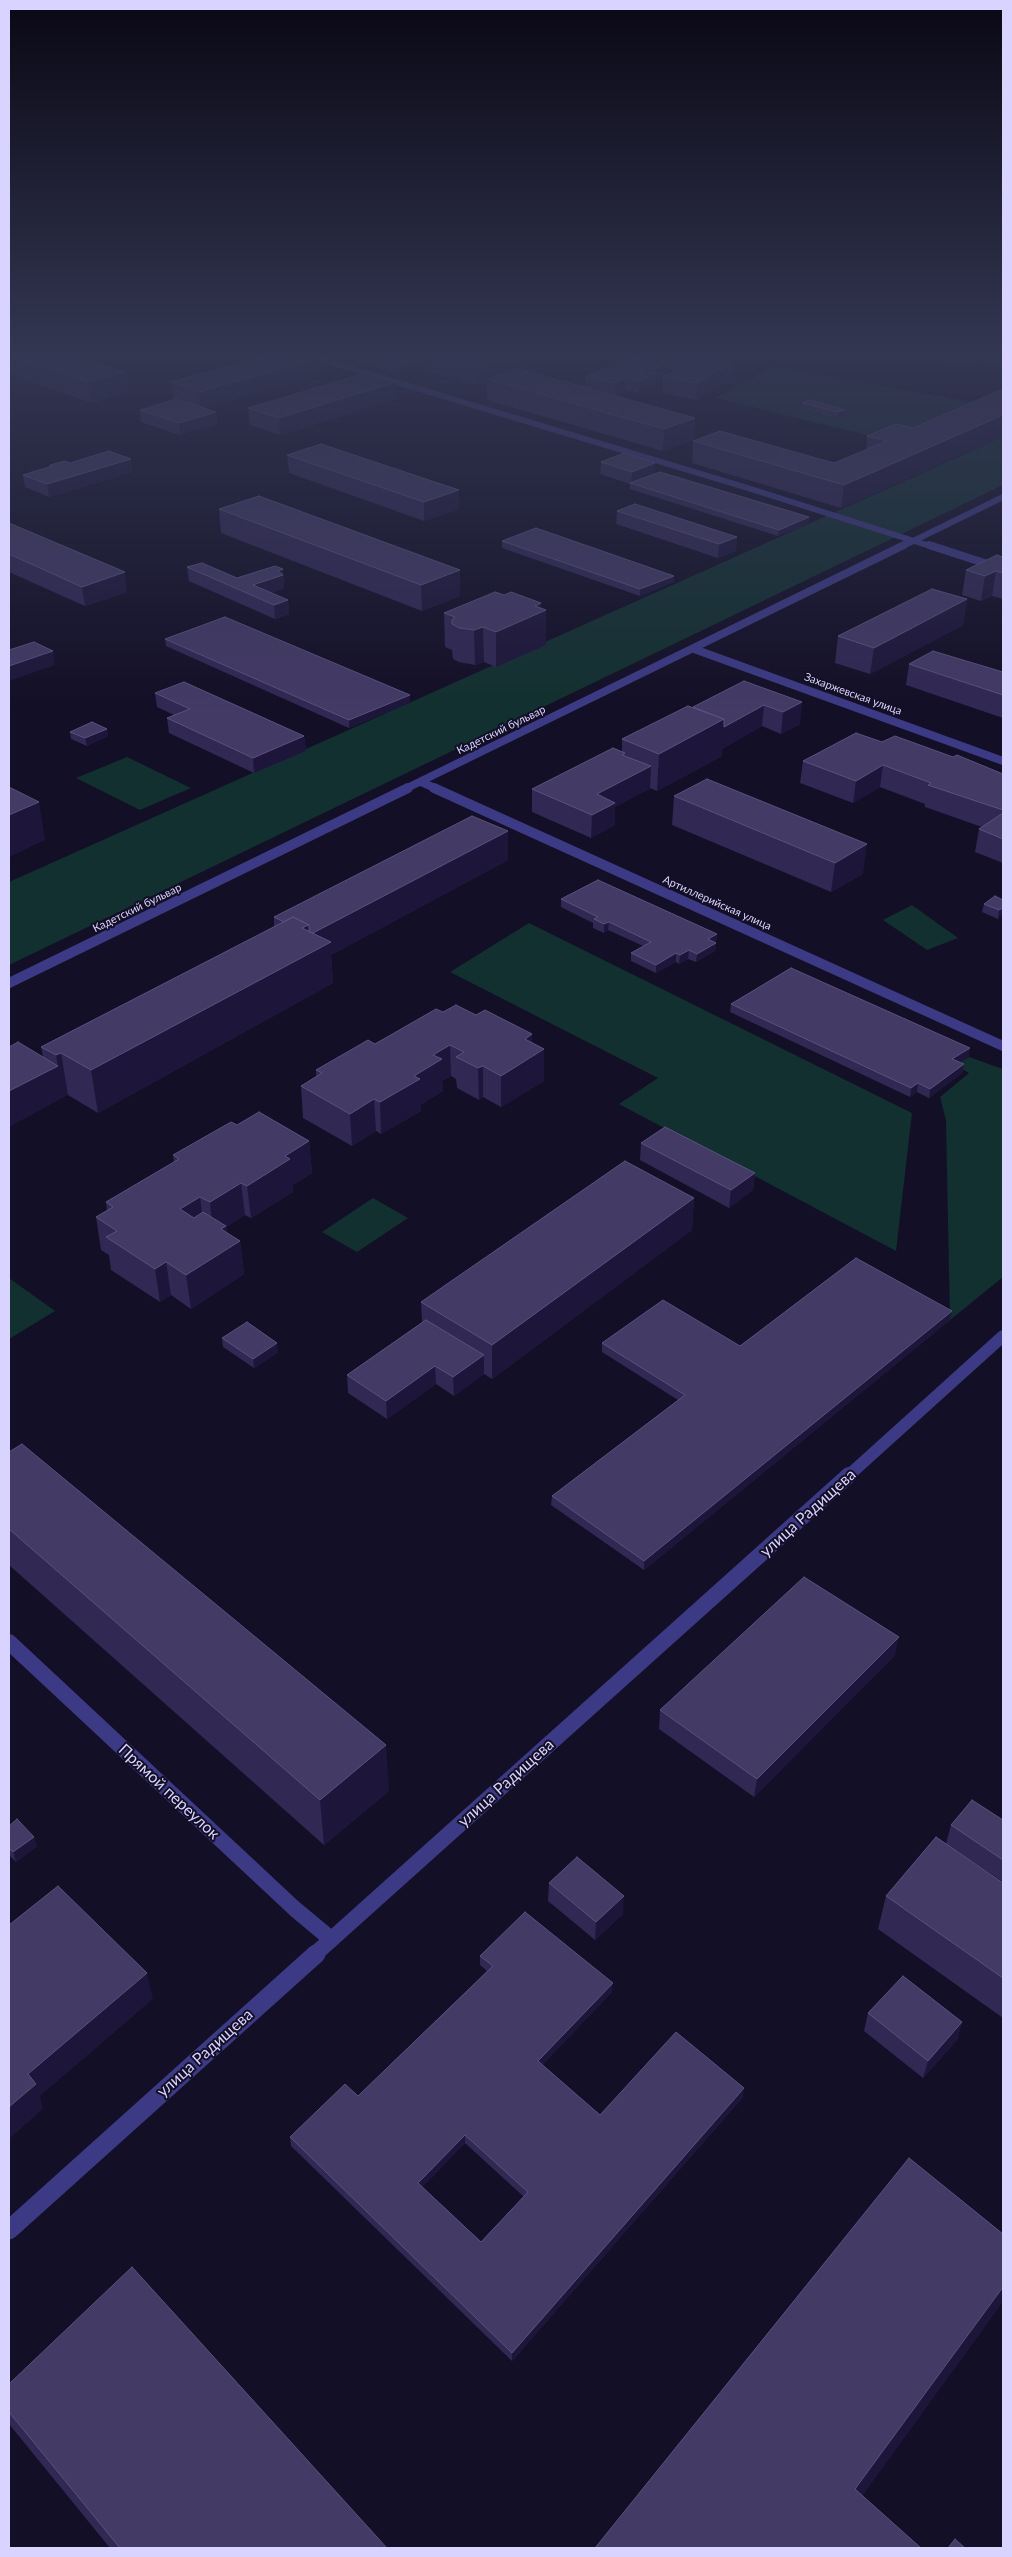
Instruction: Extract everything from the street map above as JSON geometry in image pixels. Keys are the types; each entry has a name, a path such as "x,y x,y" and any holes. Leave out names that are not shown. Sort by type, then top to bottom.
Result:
{"street":[{"path":"695,472 1003,569"},
{"name":"Кадетский бульвар","path":"9,983 1003,497"},
{"name":"Захаржевская улица","path":"694,649 1003,761"},
{"name":"Артиллерийская улица","path":"421,782 1003,1046"},
{"name":"улица Радищева","path":"9,2230 1003,1336"},
{"name":"Прямой переулок","path":"9,1642 176,1799 331,1939"}],"green space":[{"path":"924,472 1003,472 1003,485 9,965 9,882"},
{"path":"127,757 191,788 140,810 76,778"},
{"path":"912,905 958,938 927,950 883,920"},
{"path":"529,923 912,1113 896,1251 619,1104 658,1078 450,972"},
{"path":"969,1057 1003,1069 1003,1277 950,1320 946,1120 940,1097 969,1073 955,1065"},
{"path":"373,1198 408,1218 357,1252 322,1232"},
{"path":"9,1278 55,1311 9,1339"}],"building":[{"path":"32,472 86,472 47,484 23,475"},
{"path":"338,472 406,472 459,490 424,502"},
{"path":"661,472 809,517 779,530 630,483"},
{"path":"801,472 873,472 844,485"},
{"path":"259,496 460,570 421,585 219,509"},
{"path":"635,504 737,537 719,544 617,511"},
{"path":"9,523 125,572 82,587 9,554"},
{"path":"536,528 674,576 640,589 502,541"},
{"path":"997,555 1003,557 1003,573 996,571 985,576 966,570"},
{"path":"202,563 237,578 275,566 283,569 278,571 283,575 253,585 288,600 274,605 187,567"},
{"path":"932,589 967,599 874,648 838,636"},
{"path":"495,592 504,595 511,592 541,603 535,606 546,610 496,632 483,627 474,630 459,628 452,624 452,620 455,617 444,613"},
{"path":"225,617 410,695 349,720 165,639"},
{"path":"34,642 53,651 9,666 9,650"},
{"path":"933,651 1003,672 1003,695 909,664"},
{"path":"744,681 802,702 783,712 764,705 724,727 724,719 693,707"},
{"path":"184,682 304,736 253,758 167,718 190,709 155,693"},
{"path":"688,706 724,719 659,754 622,739"},
{"path":"92,722 107,729 85,738 70,732"},
{"path":"856,733 882,742 895,736 953,757 957,755 1003,774 1003,810 928,785 931,783 883,765 856,781 803,761"},
{"path":"613,748 625,753 622,755 651,766 597,794 615,803 592,815 532,789"},
{"path":"707,779 867,844 835,863 674,796"},
{"path":"9,787 39,802 9,815"},
{"path":"1003,813 1003,839 979,829"},
{"path":"472,816 508,831 313,933 309,932 309,925 293,917 284,922 274,917"},
{"path":"598,880 717,934 708,939 716,943 697,954 689,950 680,955 676,953 656,965 631,953 651,942 609,922 604,924 594,919 598,917 561,899"},
{"path":"995,896 1003,900 1003,908 999,910 984,904"},
{"path":"293,917 309,925 302,928 331,942 91,1070 61,1053 56,1055 41,1047"},
{"path":"791,968 970,1048 952,1059 964,1064 930,1089 918,1083 911,1088 731,1004"},
{"path":"456,1005 476,1015 485,1010 532,1034 525,1039 544,1049 501,1076 483,1066 478,1068 456,1057 464,1052 450,1045 433,1055 442,1059 414,1076 420,1079 380,1102 374,1099 350,1114 301,1086 322,1073 316,1070 368,1040 375,1044 436,1009 443,1012"},
{"path":"18,1042 58,1066 9,1091 9,1047"},
{"path":"259,1112 309,1141 285,1156 290,1159 247,1186 241,1183 210,1202 200,1197 180,1209 194,1218 203,1212 226,1226 221,1229 240,1241 186,1275 166,1262 155,1269 106,1237 117,1231 96,1217 113,1207 106,1202 179,1159 173,1155 231,1122 237,1125"},
{"path":"665,1127 755,1173 731,1190 641,1143"},
{"path":"625,1161 694,1198 492,1345 421,1302"},
{"path":"856,1258 952,1311 644,1561 552,1496 685,1395 602,1343 663,1300 740,1346"},
{"path":"426,1320 484,1355 453,1377 435,1366 386,1401 347,1375"},
{"path":"247,1322 277,1343 253,1359 222,1338"},
{"path":"22,1444 386,1745 320,1800 9,1529 9,1452"},
{"path":"804,1577 899,1637 757,1779 660,1710"},
{"path":"972,1800 1003,1820 1003,1860 951,1825"},
{"path":"17,1819 34,1837 13,1852 9,1848 9,1826"},
{"path":"936,1837 1003,1883 1003,1978 886,1896"},
{"path":"577,1857 624,1896 596,1922 549,1883"},
{"path":"58,1886 147,1973 28,2074 36,2084 9,2107 9,1925"},
{"path":"525,1912 613,1983 538,2061 600,2115 676,2032 744,2088 512,2353 290,2137 345,2084 358,2096 493,1966 480,1956","holes":["465,2135 528,2192 481,2242 418,2183"]},
{"path":"903,1976 962,2022 928,2061 868,2013"},
{"path":"909,2158 1003,2234 1003,2287 855,2489 921,2548 595,2548"},
{"path":"132,2267 387,2548 120,2548 9,2412 9,2384"},
{"path":"955,2539 965,2548 948,2548"}]}
